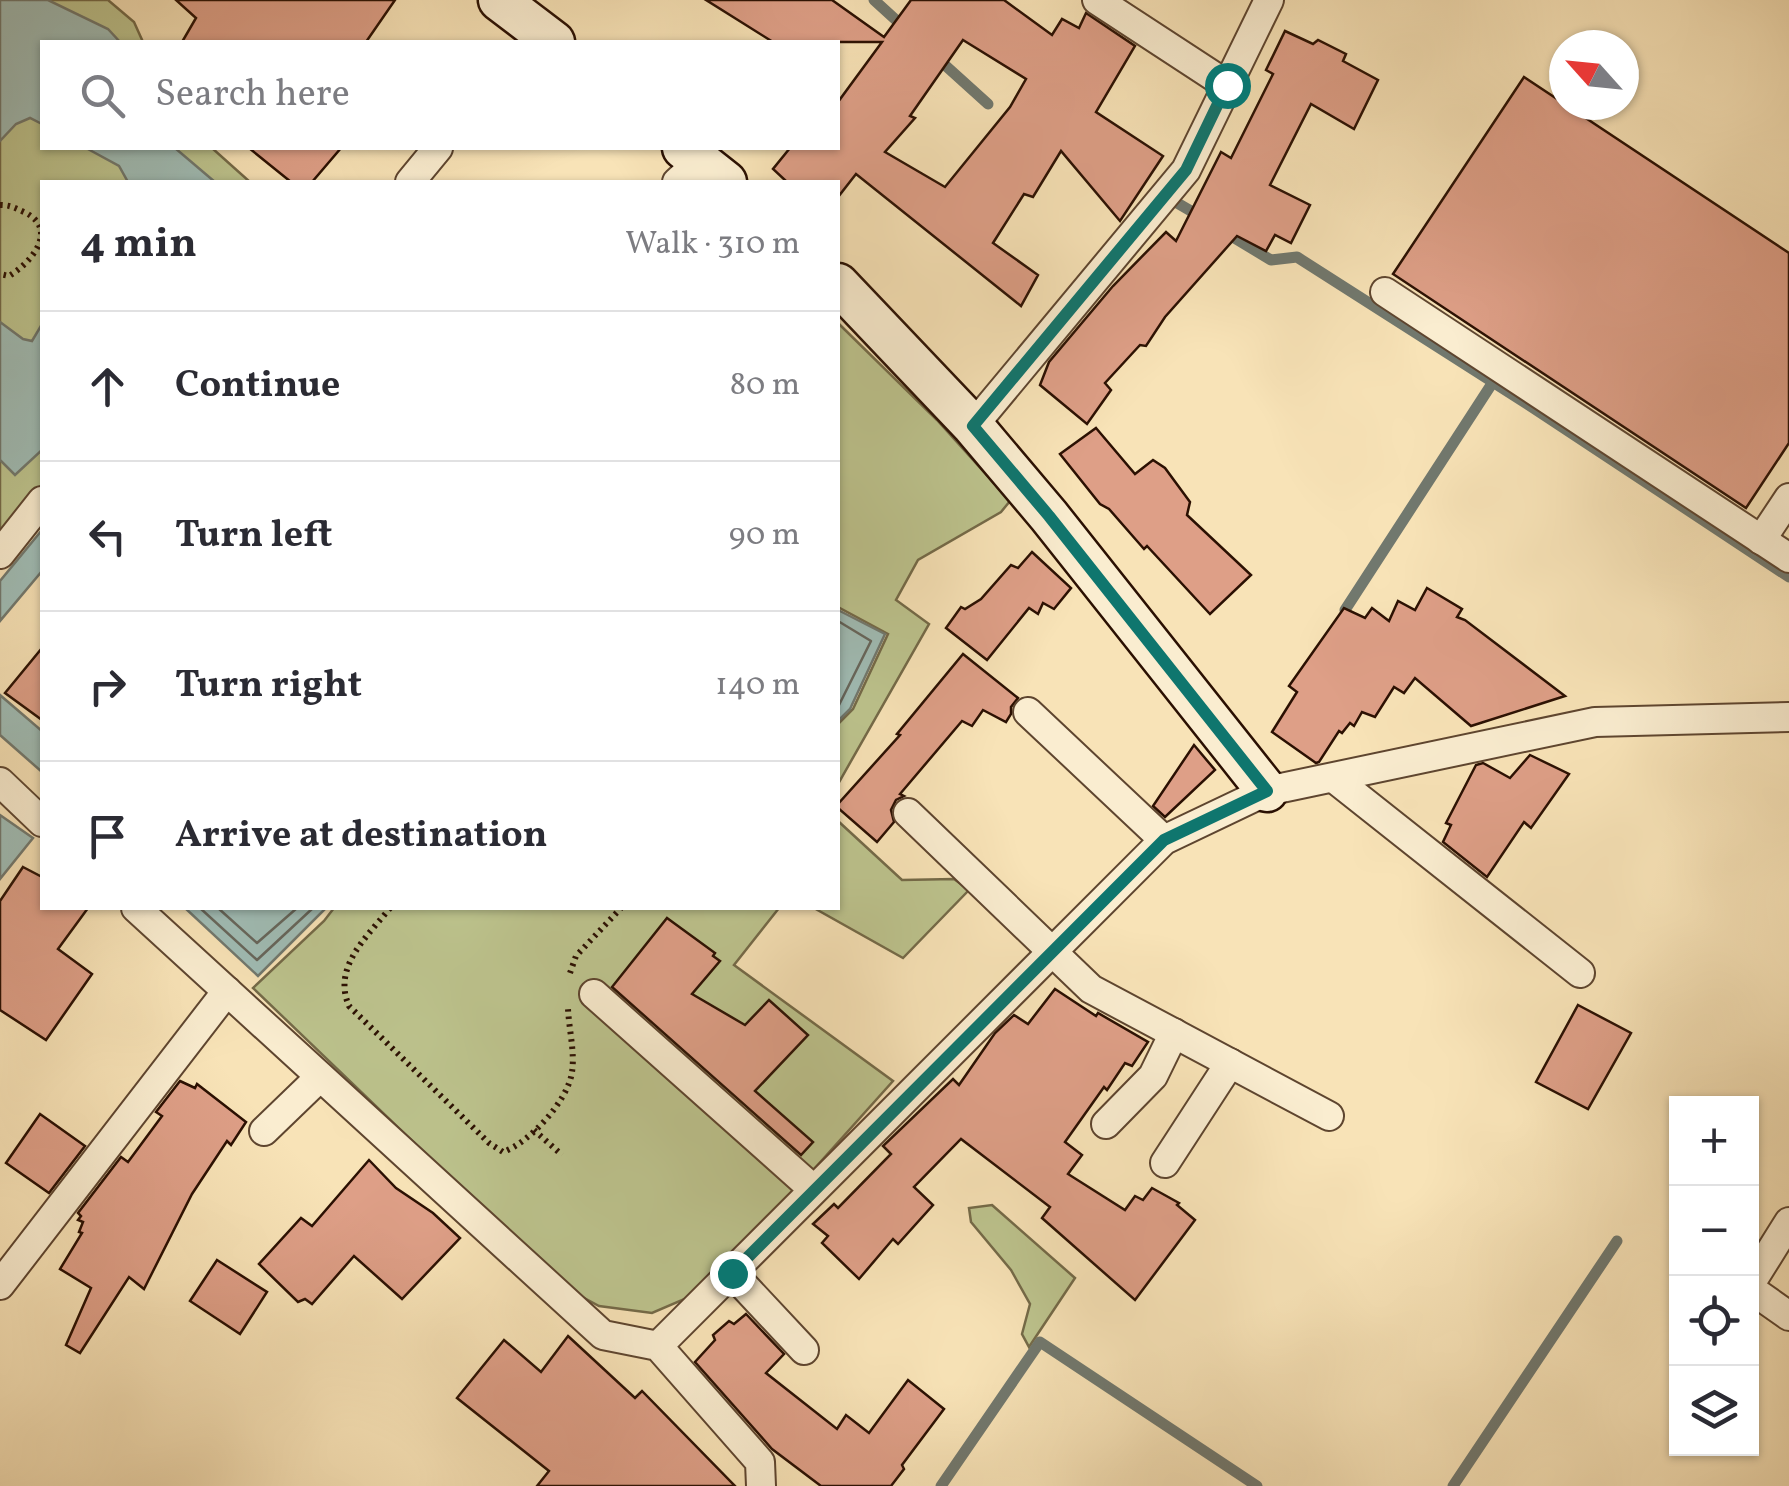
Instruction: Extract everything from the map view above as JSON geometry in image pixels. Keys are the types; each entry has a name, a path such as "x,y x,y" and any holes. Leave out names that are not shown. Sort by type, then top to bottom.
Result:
{"street":[{"path":"499,0 539,27"},
{"path":"1097,0 1227,85"},
{"path":"973,426 1186,170 1268,0"},
{"path":"412,180 436,150"},
{"path":"840,286 973,426 1267,791"},
{"path":"1385,292 1789,558"},
{"path":"1761,540 1789,498"},
{"path":"0,554 40,504"},
{"path":"1028,712 1164,840"},
{"path":"658,1346 1164,840 1267,791 1335,780 1594,722 1789,717"},
{"path":"1335,780 1580,973"},
{"path":"0,782 40,820"},
{"path":"908,812 1091,989 1330,1116"},
{"path":"138,910 604,1335 658,1346 760,1462 761,1486"},
{"path":"0,1285 227,992"},
{"path":"581,998 813,1189"},
{"path":"1106,1124 1154,1076 1174,1033"},
{"path":"1165,1163 1230,1063"},
{"path":"264,1131 320,1077"},
{"path":"1756,1276 1789,1222"},
{"path":"732,1273 804,1350"},
{"path":"1759,1295 1789,1316"}],"path":[{"path":"0,205 7,204 32,216 40,225"},
{"path":"0,274 8,276 40,253"},
{"path":"389,910 345,970 342,990 348,1006 502,1152 520,1146 561,1101 572,1073 581,998"},
{"path":"566,984 576,956 619,910"},
{"path":"534,1130 562,1155"}],"green space":[{"path":"0,0 108,0 134,22 142,40 40,40 40,150 214,150 248,180 40,180 40,489 0,535"},
{"path":"840,325 937,420 1010,501 1001,512 918,560 896,600 929,624 840,780 840,722 853,709 888,634 840,608"},
{"path":"840,823 902,880 954,879 969,890 903,958 818,910 840,910"},
{"path":"332,910 777,910 734,965 893,1081 746,1245 694,1295 652,1313 599,1306 564,1287 253,988"},
{"path":"992,1205 1075,1278 1029,1347 1022,1334 1030,1304 1011,1270 971,1222 969,1208"}],"water":[{"path":"0,0 48,0 108,29 118,40 40,40 40,123 30,118 16,124 0,141"},
{"path":"90,150 177,150 213,180 127,180 119,166"},
{"path":"0,322 32,341 40,327 40,452 15,475 0,460"},
{"path":"40,532 40,573 0,621 0,581"},
{"path":"840,611 885,634 850,709 840,719"},
{"path":"0,695 40,729 40,770 0,735"},
{"path":"0,815 33,838 0,879"},
{"path":"187,910 324,910 258,976"}],"building":[{"path":"176,0 395,0 367,40 183,40 196,18"},
{"path":"706,0 832,0 884,37 911,0 1004,0 1052,35 1062,19 1079,28 1086,13 1135,46 1096,112 1163,156 1120,221 1061,151 1033,197 1024,194 993,243 1038,275 1021,306 856,174 840,194 840,180 785,180 773,169 788,150 840,150 840,99 882,42 770,40","holes":["963,40 1026,79 1010,107 945,187 885,152 915,118 910,116"]},
{"path":"1285,31 1313,44 1318,40 1346,54 1343,61 1378,80 1354,129 1311,104 1270,185 1310,205 1291,243 1275,235 1266,251 1237,236 1165,317 1146,346 1140,345 1105,383 1111,390 1087,424 1040,385 1049,362 1113,286 1166,232 1176,241 1221,152 1231,158 1273,74 1266,70"},
{"path":"1524,77 1549,94 1549,120 1589,120 1789,253 1789,443 1746,508 1393,274"},
{"path":"251,150 339,150 314,180 289,180"},
{"path":"1096,428 1135,474 1153,460 1165,468 1190,502 1187,515 1251,575 1210,614 1147,546 1144,549 1100,504 1060,454"},
{"path":"1032,552 1071,588 1054,609 1043,603 1038,614 1029,608 987,660 946,628 961,607 965,609 981,599 1011,565 1018,568"},
{"path":"1427,588 1462,609 1457,617 1565,696 1471,726 1415,678 1404,693 1394,687 1375,717 1362,712 1354,726 1350,723 1342,733 1339,731 1319,762 1272,732 1297,692 1289,686 1344,608 1365,618 1372,608 1389,621 1398,601 1415,610"},
{"path":"40,650 40,719 5,693"},
{"path":"963,654 1018,698 1006,722 983,710 972,726 962,721 900,794 904,796 896,800 891,810 894,822 877,842 840,810 840,802 900,735 897,734"},
{"path":"1194,745 1215,770 1165,817 1153,806"},
{"path":"1530,755 1569,774 1531,828 1524,822 1487,877 1443,842 1451,825 1446,823 1476,765 1483,763 1510,778"},
{"path":"23,867 40,876 40,910 87,910 58,949 92,974 46,1040 0,1010 0,901"},
{"path":"667,918 715,953 713,956 720,961 692,994 745,1025 769,1000 808,1035 755,1091 813,1142 801,1155 612,987"},
{"path":"1055,989 1096,1016 1098,1013 1148,1042 1132,1066 1125,1063 1107,1090 1104,1087 1065,1142 1082,1155 1068,1174 1125,1210 1135,1196 1143,1200 1152,1188 1179,1203 1195,1220 1135,1300 1042,1218 1050,1207 961,1139 914,1187 933,1205 898,1244 893,1239 859,1279 822,1243 828,1236 813,1224 834,1204 838,1208 891,1154 883,1146 953,1079 959,1085 995,1033 1014,1015 1028,1024"},
{"path":"1578,1005 1631,1033 1588,1109 1536,1082"},
{"path":"180,1081 195,1088 197,1084 246,1122 231,1145 227,1141 192,1194 144,1289 129,1277 80,1353 66,1345 91,1288 60,1269 82,1233 79,1232 83,1222 78,1220 78,1213 121,1157 128,1162 162,1116 156,1112"},
{"path":"40,1114 85,1146 49,1193 6,1163"},
{"path":"369,1160 396,1188 433,1213 460,1238 402,1299 354,1256 312,1304 305,1299 298,1302 259,1264 301,1218 312,1226"},
{"path":"217,1260 267,1292 240,1334 190,1301"},
{"path":"746,1314 784,1354 766,1373 837,1429 846,1415 869,1433 908,1380 944,1409 891,1486 821,1486 772,1449 695,1362 715,1340 713,1335 729,1321 734,1324"},
{"path":"568,1336 635,1398 642,1391 735,1486 537,1486 549,1471 457,1398 504,1340 541,1372"}],"waterway":[{"path":"874,0 908,31"},
{"path":"936,57 988,104"},
{"path":"1172,200 1203,218"},
{"path":"1223,231 1271,260 1297,257 1789,577"},
{"path":"1345,610 1493,382"},
{"path":"1453,1486 1617,1241"},
{"path":"941,1486 1040,1342 1257,1486"}],"route":[{"path":"732,1273 1164,840 1267,791 973,426 1186,170 1227,85"}]}
